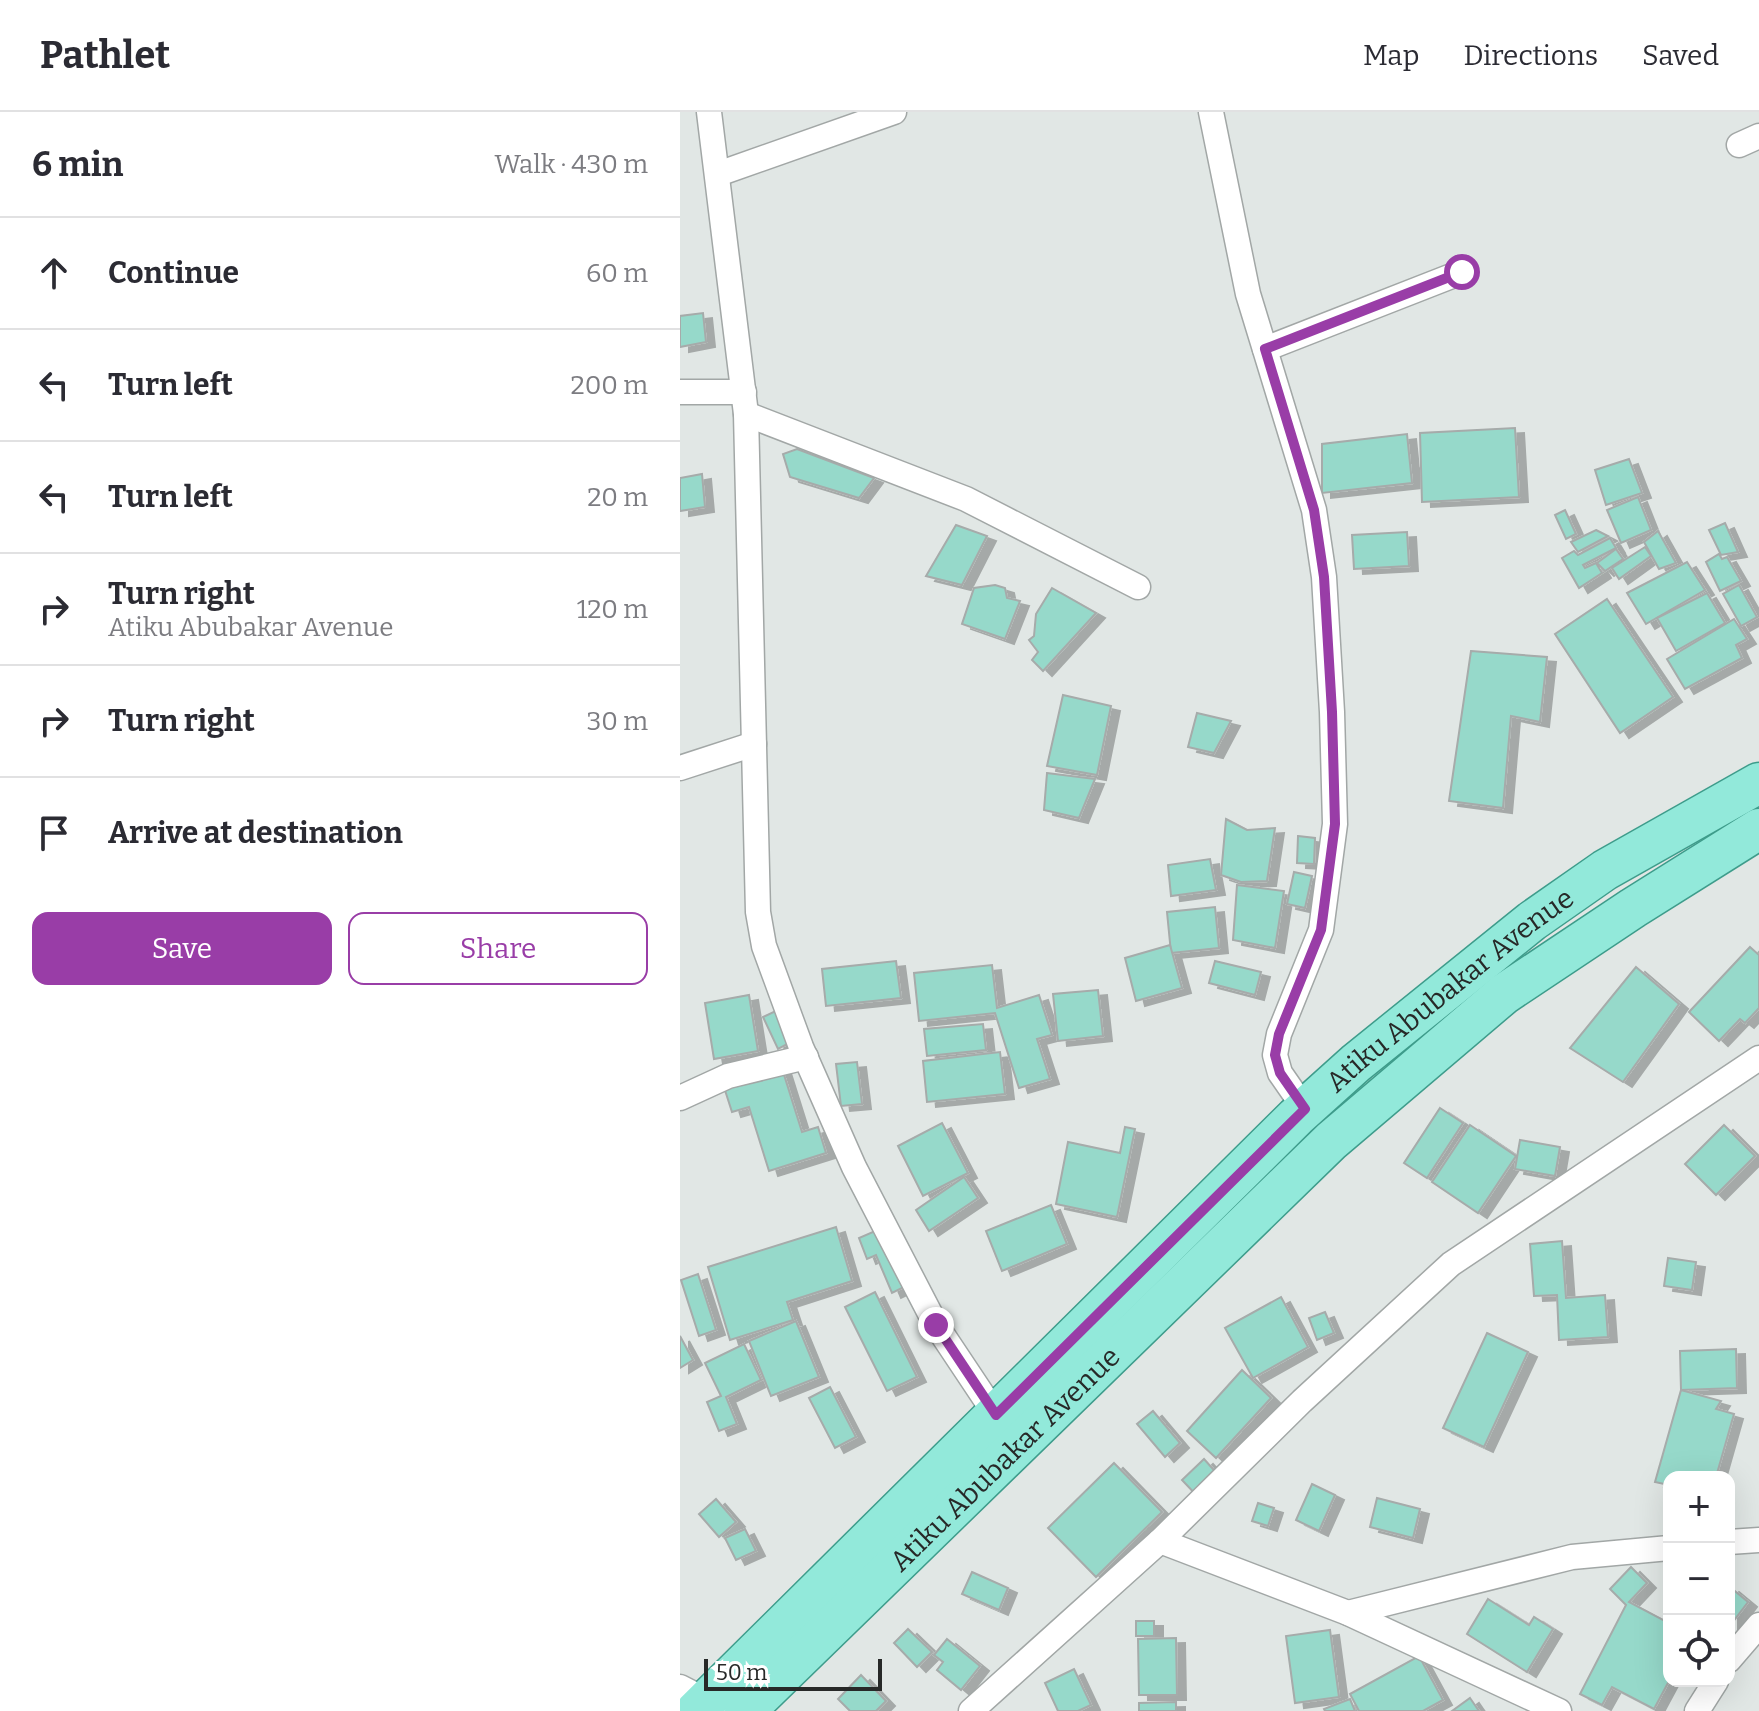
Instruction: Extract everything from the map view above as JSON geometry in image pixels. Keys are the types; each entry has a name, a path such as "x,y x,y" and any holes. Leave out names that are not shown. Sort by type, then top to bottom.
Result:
{"main road":[{"name":"Atiku Abubakar Avenue","path":"702,1702 1305,1109 1356,1063 1532,921 1605,870 1759,783"},
{"name":"Atiku Abubakar Avenue","path":"745,1711 1331,1141 1504,994 1759,829"}],"street":[{"path":"709,112 745,403 758,912 764,946 806,1057 854,1167 936,1325 996,1415"},
{"path":"718,174 894,112"},
{"path":"1211,112 1248,294 1314,510 1324,577 1335,824 1321,930 1279,1034 1275,1055 1280,1073 1305,1109"},
{"path":"1265,349 1462,272"},
{"path":"680,392 745,403 966,499 1138,587"},
{"path":"680,768 754,744"},
{"path":"680,1098 728,1076 806,1057"},
{"path":"971,1711 1160,1541 1302,1401 1451,1264 1759,1058"},
{"path":"1735,1542 1759,1540"},
{"path":"1160,1541 1348,1613 1559,1711"},
{"path":"1348,1613 1572,1557 1663,1549"},
{"path":"1735,1653 1759,1625"},
{"path":"1697,1711 1712,1687"}],"building":[{"path":"703,313 706,342 680,347 680,316"},
{"path":"1515,428 1519,497 1422,502 1420,433"},
{"path":"1407,434 1412,483 1322,493 1322,444"},
{"path":"797,449 874,478 859,498 790,477 783,454"},
{"path":"1629,459 1642,493 1606,505 1595,470"},
{"path":"702,474 705,507 680,511 680,478"},
{"path":"1638,497 1651,530 1621,543 1607,510"},
{"path":"1565,510 1576,534 1566,539 1555,515"},
{"path":"1725,523 1738,552 1721,555 1709,530"},
{"path":"956,525 987,536 962,585 926,576"},
{"path":"1596,530 1608,536 1578,552 1571,542"},
{"path":"1658,531 1676,563 1659,569 1644,542"},
{"path":"1407,532 1409,566 1354,569 1352,535"},
{"path":"1610,538 1616,548 1583,565 1585,568 1596,563 1602,573 1579,588 1562,558 1574,551 1578,555"},
{"path":"1645,547 1651,556 1619,579 1612,568"},
{"path":"1616,549 1623,559 1605,571 1597,563"},
{"path":"1719,554 1722,559 1727,557 1741,581 1720,591 1706,562"},
{"path":"1687,562 1705,590 1646,624 1627,593"},
{"path":"995,585 1005,588 1007,598 1020,601 1005,639 962,624 974,588"},
{"path":"1739,585 1757,617 1741,626 1723,594"},
{"path":"1052,588 1096,613 1043,671 1032,660 1038,652 1029,640 1034,636 1036,614"},
{"path":"1707,593 1725,623 1676,651 1657,618"},
{"path":"1607,599 1673,697 1620,733 1555,634"},
{"path":"1734,619 1747,639 1736,645 1742,658 1685,689 1667,659"},
{"path":"1471,651 1547,657 1540,722 1511,716 1503,808 1449,801"},
{"path":"1063,695 1111,706 1097,775 1047,766"},
{"path":"1197,713 1231,721 1214,753 1188,747"},
{"path":"1047,773 1095,779 1079,818 1044,810"},
{"path":"1226,819 1247,830 1275,828 1267,881 1241,882 1221,875"},
{"path":"1298,836 1315,838 1314,864 1297,863"},
{"path":"1210,859 1216,890 1171,896 1168,865"},
{"path":"1294,872 1312,876 1305,908 1287,904"},
{"path":"1237,885 1284,891 1275,948 1233,940"},
{"path":"1215,907 1219,948 1171,953 1167,912"},
{"path":"1170,945 1182,988 1136,1001 1125,958"},
{"path":"1750,947 1759,955 1759,1008 1745,1023 1740,1019 1719,1041 1689,1012"},
{"path":"896,961 901,998 826,1006 822,969"},
{"path":"1215,961 1261,972 1255,995 1209,983"},
{"path":"992,965 997,1008 1039,995 1052,1035 1037,1039 1050,1079 1019,1088 995,1013 919,1021 914,973"},
{"path":"1636,967 1679,1004 1623,1082 1570,1048"},
{"path":"1098,990 1103,1036 1058,1041 1053,994"},
{"path":"749,995 758,1051 714,1059 705,1003"},
{"path":"780,1009 795,1040 778,1049 763,1017"},
{"path":"983,1024 986,1050 927,1056 924,1029"},
{"path":"1000,1052 1005,1094 927,1102 923,1061"},
{"path":"780,1062 802,1132 818,1127 826,1153 769,1171 749,1107 732,1112 722,1081"},
{"path":"857,1062 862,1104 841,1106 836,1064"},
{"path":"1440,1108 1463,1123 1427,1178 1404,1163"},
{"path":"942,1123 968,1173 923,1196 898,1146"},
{"path":"1470,1125 1516,1156 1478,1213 1432,1182"},
{"path":"1724,1125 1755,1156 1716,1195 1685,1164"},
{"path":"1125,1127 1135,1129 1117,1217 1056,1204 1068,1142 1120,1153"},
{"path":"1520,1140 1560,1147 1555,1176 1515,1169"},
{"path":"964,1177 978,1198 929,1231 916,1210"},
{"path":"1051,1205 1067,1244 1002,1271 986,1231"},
{"path":"836,1227 852,1281 787,1302 793,1320 730,1340 708,1267"},
{"path":"882,1228 906,1286 892,1293 876,1255 867,1259 859,1238"},
{"path":"1562,1241 1566,1298 1605,1295 1608,1337 1559,1340 1557,1295 1534,1296 1530,1244"},
{"path":"1668,1258 1696,1262 1692,1290 1664,1286"},
{"path":"698,1274 716,1330 699,1336 681,1280"},
{"path":"875,1292 917,1377 887,1391 845,1307"},
{"path":"1281,1297 1308,1347 1253,1378 1225,1328"},
{"path":"1325,1312 1334,1333 1317,1340 1309,1318"},
{"path":"796,1321 819,1377 771,1396 749,1341"},
{"path":"1487,1333 1528,1352 1484,1447 1443,1428"},
{"path":"680,1336 693,1360 680,1368"},
{"path":"744,1344 761,1380 726,1397 737,1424 719,1431 707,1402 721,1396 705,1363"},
{"path":"1736,1349 1737,1388 1681,1390 1680,1351"},
{"path":"1242,1370 1271,1398 1216,1458 1187,1431"},
{"path":"830,1387 856,1437 835,1448 809,1398"},
{"path":"1681,1390 1721,1401 1716,1409 1734,1414 1718,1471 1663,1471 1663,1484 1655,1482"},
{"path":"1153,1411 1180,1443 1165,1457 1137,1424"},
{"path":"1204,1459 1221,1478 1200,1499 1182,1480"},
{"path":"1114,1463 1162,1512 1096,1577 1048,1528"},
{"path":"1312,1484 1335,1495 1319,1531 1296,1520"},
{"path":"1377,1498 1420,1509 1413,1538 1370,1527"},
{"path":"716,1499 736,1522 719,1537 699,1514"},
{"path":"1258,1503 1274,1508 1268,1526 1252,1521"},
{"path":"745,1529 756,1551 736,1560 725,1538"},
{"path":"1631,1567 1647,1583 1629,1602 1663,1620 1663,1687 1666,1687 1654,1709 1612,1687 1602,1705 1580,1694 1626,1605 1610,1589"},
{"path":"972,1572 1008,1588 999,1610 962,1594"},
{"path":"1735,1591 1748,1602 1735,1619"},
{"path":"1488,1599 1529,1625 1534,1617 1553,1629 1527,1672 1467,1634"},
{"path":"1136,1621 1154,1621 1154,1636 1136,1636"},
{"path":"908,1629 932,1652 917,1667 894,1643"},
{"path":"1330,1630 1339,1697 1295,1703 1286,1636"},
{"path":"1176,1638 1177,1695 1139,1695 1138,1639"},
{"path":"947,1639 980,1666 961,1690 937,1670 943,1662 934,1655"},
{"path":"1419,1656 1443,1700 1423,1711 1359,1711 1350,1694"},
{"path":"1074,1669 1091,1705 1078,1711 1058,1711 1045,1683"},
{"path":"861,1675 886,1701 876,1711 850,1711 838,1699"},
{"path":"1470,1698 1479,1711 1452,1711"},
{"path":"1350,1699 1355,1711 1324,1709"},
{"path":"1176,1702 1176,1711 1139,1711 1139,1703"}],"route":[{"path":"936,1325 996,1415 1305,1109 1280,1073 1275,1055 1279,1034 1321,930 1335,824 1332,712 1324,577 1314,510 1265,349 1462,272"}]}
